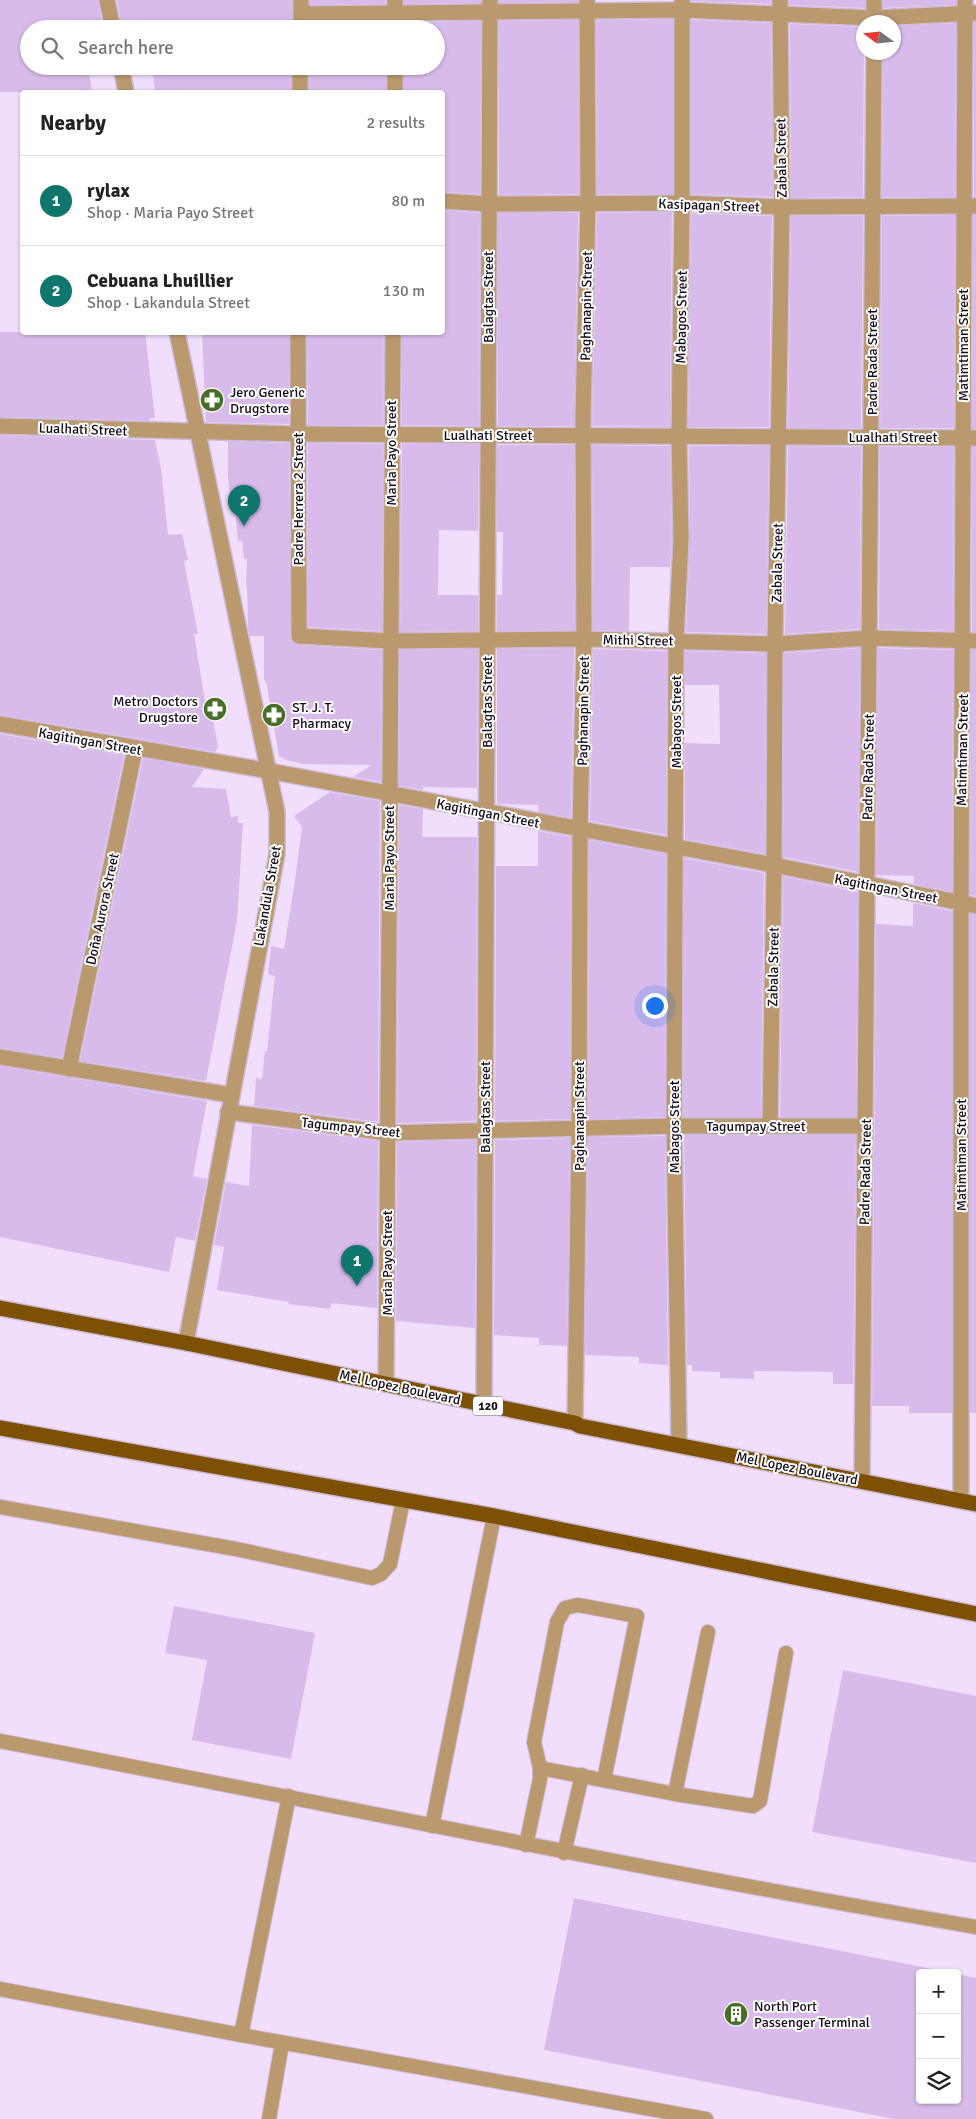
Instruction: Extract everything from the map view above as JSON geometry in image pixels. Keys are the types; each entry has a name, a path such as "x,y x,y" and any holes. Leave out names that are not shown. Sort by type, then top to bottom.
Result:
{"highway":[{"name":"Mel Lopez Boulevard","path":"0,1308 186,1343 575,1423 580,1426 969,1502"},
{"path":"0,1428 494,1516 976,1614"}],"street":[{"path":"107,0 111,20"},
{"path":"874,0 874,15"},
{"name":"Paghanapin Street","path":"575,1423 579,1129 580,830 584,639 584,435 588,202 587,5"},
{"path":"301,14 395,6 682,5 779,7 856,18"},
{"name":"Mabagos Street","path":"678,1444 674,1126 676,641 681,539 679,436 682,5"},
{"path":"394,20 395,6"},
{"name":"Balagtas Street","path":"484,1405 490,6"},
{"name":"Zabala Street","path":"770,1125 782,207 779,7"},
{"path":"901,17 969,9"},
{"name":"Matimtiman Street","path":"969,9 970,641 961,902 969,1502"},
{"name":"Padre Rada Street","path":"862,1480 874,60"},
{"path":"123,75 126,90"},
{"path":"300,75 300,90"},
{"path":"394,75 394,90"},
{"name":"Kasipagan Street","path":"445,201 489,204 682,203 782,207 969,206"},
{"name":"Lakandula Street","path":"178,335 278,812 277,854 186,1343"},
{"name":"Padre Herrera 2 Street","path":"298,335 299,636"},
{"name":"Maria Payo Street","path":"386,1384 393,335"},
{"name":"Lualhati Street","path":"0,426 199,433 970,437"},
{"name":"Mithi Street","path":"299,636 390,641 488,642 584,639 775,644 870,638 970,641"},
{"name":"Kagitingan Street","path":"0,724 269,771 389,795 774,865 976,906"},
{"name":"Doña Aurora Street","path":"69,1068 135,749"},
{"path":"0,1057 231,1095"},
{"name":"Tagumpay Street","path":"228,1112 388,1133 674,1126 865,1126"}],"lane":[{"path":"0,1507 236,1549 372,1578 381,1574 390,1564 403,1500"},
{"path":"432,1826 494,1516"},
{"path":"526,1844 540,1779 540,1768 534,1742 557,1622 565,1608 578,1605 638,1616 604,1780"},
{"path":"675,1794 708,1632"},
{"path":"540,1768 675,1794 753,1806 760,1801 786,1653"},
{"path":"0,1741 289,1796 564,1852 976,1928"},
{"path":"564,1852 582,1776"},
{"path":"241,2035 289,1796"},
{"path":"0,1989 241,2035 706,2119"},
{"path":"269,2119 282,2042"}],"building":[{"path":"0,0 98,0 101,20 20,20 20,75 89,75 92,90 20,90 20,92 0,92"},
{"path":"117,0 292,0 292,20 120,20"},
{"path":"310,0 386,0 385,4 310,5"},
{"path":"404,0 481,0 481,3 404,4"},
{"path":"499,0 578,0 578,2 499,3"},
{"path":"771,0 771,4 691,1"},
{"path":"789,0 865,0 865,8 789,5"},
{"path":"883,0 956,0 956,5 883,8"},
{"path":"673,19 673,194 597,194 596,20"},
{"path":"578,20 579,194 499,195 499,21"},
{"path":"691,20 771,23 773,197 691,194"},
{"path":"445,21 481,21 480,194 445,192 445,90 404,90 404,75 445,75"},
{"path":"974,22 976,22 976,197 974,197"},
{"path":"956,23 955,197 882,197 883,60 901,60 901,26"},
{"path":"790,24 856,27 856,60 864,60 863,197 791,198"},
{"path":"153,75 291,75 291,90 155,90"},
{"path":"309,75 386,75 386,90 309,90"},
{"path":"445,210 480,213 479,426 402,425 402,335 445,335"},
{"path":"672,212 670,427 592,426 597,213"},
{"path":"498,213 578,213 574,426 498,426"},
{"path":"691,213 772,216 769,427 688,427"},
{"path":"955,215 954,428 880,428 882,216"},
{"path":"973,215 976,215 976,429 972,429"},
{"path":"791,216 863,216 861,428 788,428"},
{"path":"0,332 20,332 20,335 145,335 155,418 150,418 150,421 0,417"},
{"path":"202,335 289,335 289,424 206,422"},
{"path":"307,335 384,335 383,425 308,425"},
{"path":"0,435 155,440 161,468 168,535 182,534 188,560 184,561 198,634 194,634 205,701 210,700 218,748 215,752 0,715"},
{"path":"228,441 289,443 291,640 298,645 382,650 381,782 353,777 372,765 303,764 286,760 279,756 266,681 264,681 264,636 250,636 248,629 247,559 244,559 242,541 238,541 235,508 231,508 228,476"},
{"path":"308,443 383,444 382,631 308,627"},
{"path":"402,444 479,444 478,531 439,530 438,595 478,595 478,631 400,632"},
{"path":"497,445 574,445 575,630 497,631 497,595 502,595 503,532 497,532"},
{"path":"592,445 670,446 672,539 670,567 630,567 629,631 593,630"},
{"path":"689,446 769,446 766,634 686,632 690,539"},
{"path":"788,446 861,447 860,629 785,634"},
{"path":"880,447 954,447 953,631 879,629"},
{"path":"972,447 976,447 976,632 972,632"},
{"path":"574,648 571,818 538,812 538,805 497,804 497,649"},
{"path":"860,648 858,872 783,857 784,653"},
{"path":"878,648 953,650 952,892 913,884 914,876 876,875"},
{"path":"478,649 477,788 423,787 423,790 399,786 400,650"},
{"path":"593,649 667,651 666,835 590,821"},
{"path":"971,650 976,650 976,896 970,895"},
{"path":"685,651 766,653 765,854 685,839 685,743 720,744 719,685 685,685"},
{"path":"0,734 124,755 62,1058 0,1048"},
{"path":"143,758 204,769 192,787 226,789 231,817 238,816 238,823 243,823 237,921 206,1081 80,1061"},
{"path":"330,792 380,801 378,1122 254,1106 256,1078 262,1079 265,1051 267,1051 275,976 268,974 271,946 284,949 295,880 302,827 294,816"},
{"path":"399,805 423,809 422,837 477,837 476,1121 397,1123"},
{"path":"538,831 571,837 570,1119 495,1121 496,866 538,866"},
{"path":"589,840 666,854 665,1117 588,1119"},
{"path":"684,858 764,873 761,1117 683,1117"},
{"path":"783,876 858,892 856,1117 780,1117"},
{"path":"913,903 952,911 952,1413 909,1413 909,1406 872,1406 876,924 913,926"},
{"path":"970,914 976,915 976,1413 970,1413"},
{"path":"0,1066 207,1101 193,1176 207,1179 195,1241 176,1237 169,1272 0,1237"},
{"path":"252,1125 378,1141 377,1308 331,1303 330,1309 288,1304 289,1302 217,1290 224,1247 214,1245 226,1182 249,1186"},
{"path":"684,1135 856,1135 853,1384 833,1384 833,1372 754,1371 754,1379 720,1378 720,1372 692,1371 692,1365 687,1365"},
{"path":"665,1136 668,1365 639,1363 639,1357 585,1355 588,1137"},
{"path":"570,1138 567,1346 539,1345 539,1338 494,1335 495,1140"},
{"path":"476,1140 475,1328 396,1321 397,1142"},
{"path":"174,1606 315,1633 291,1759 192,1740 207,1660 165,1653"},
{"path":"843,1670 976,1696 976,1863 812,1832"},
{"name":"North Port Passenger Terminal","path":"574,1898 932,1969 916,1969 916,2104 961,2104 961,1975 976,1978 976,2119 894,2119 544,2050"}],"place":[{"name":"Jero Generic Drugstore","path":"212,400"},
{"name":"Cebuana Lhuillier","path":"244,526"},
{"name":"Metro Doctors Drugstore","path":"215,709"},
{"name":"ST. J. T. Pharmacy","path":"274,715"},
{"name":"rylax","path":"357,1286"},
{"name":"North Port Passenger Terminal","path":"736,2014"}]}
